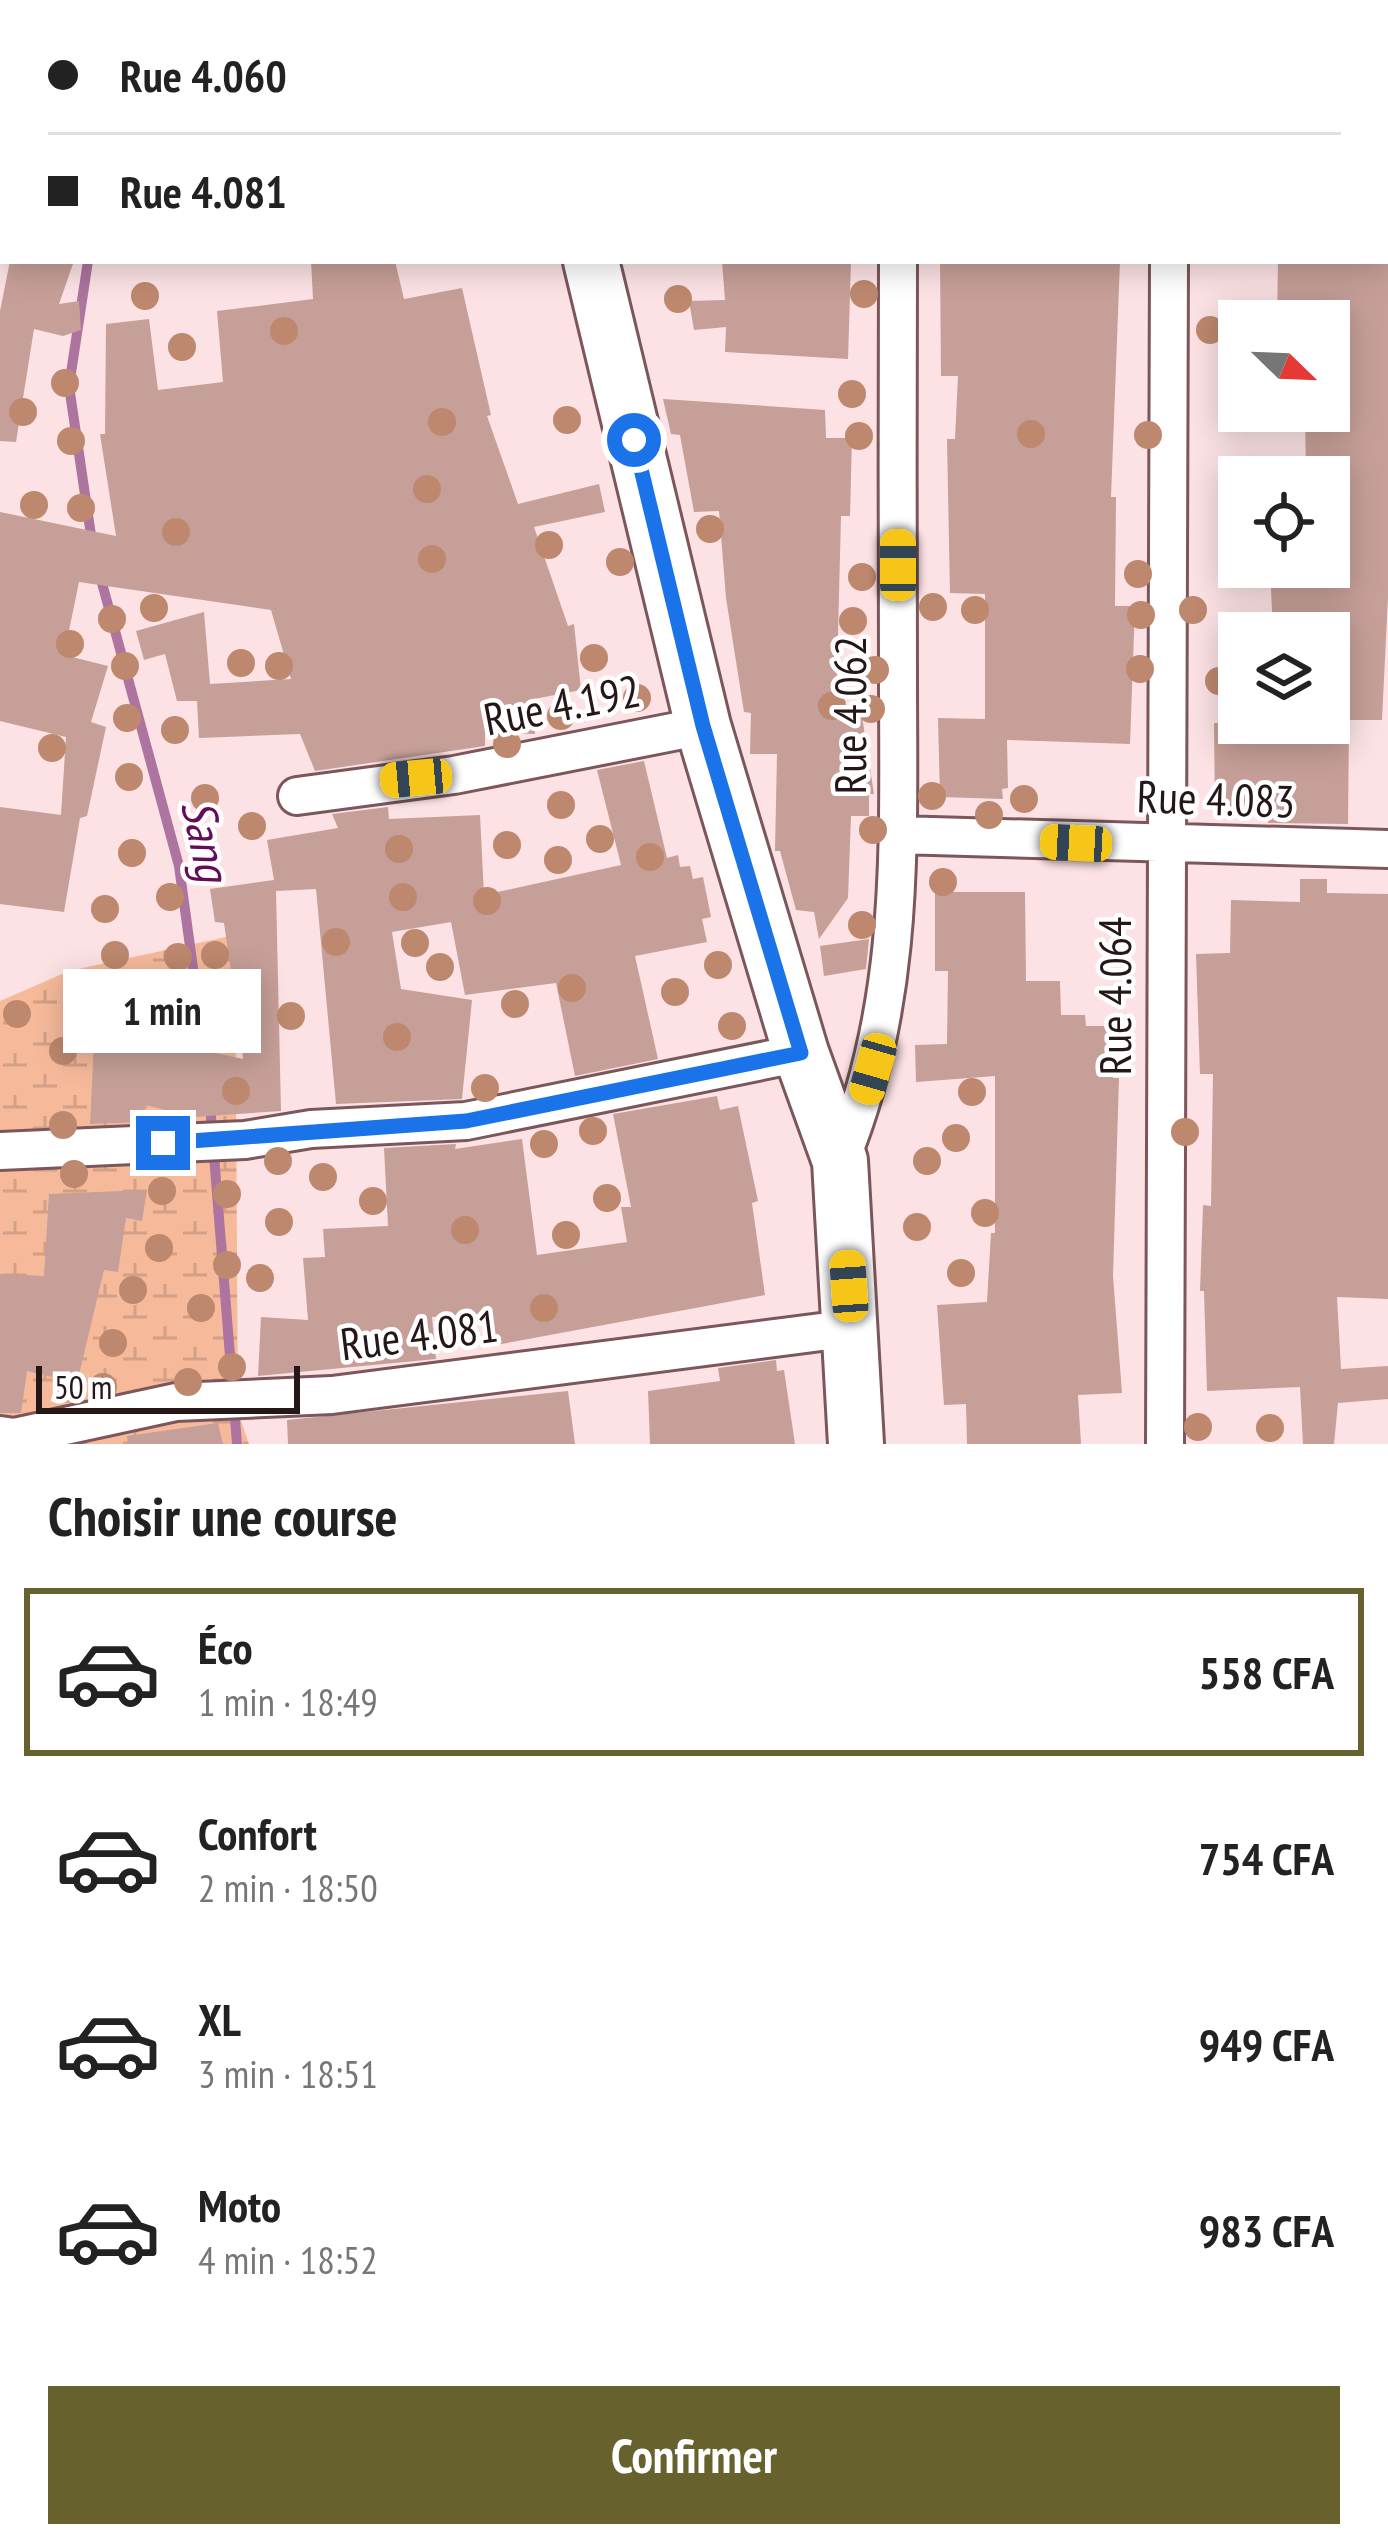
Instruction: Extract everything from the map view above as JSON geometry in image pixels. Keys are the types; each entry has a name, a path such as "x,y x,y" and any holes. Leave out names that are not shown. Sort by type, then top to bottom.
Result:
{"street":[{"path":"592,264 703,726 801,1053 840,1161 856,1444"},
{"name":"Rue 4.062","path":"840,1161 882,1037 898,835 898,264"},
{"name":"Rue 4.064","path":"1165,1444 1169,264"},
{"name":"Rue 4.192","path":"297,796 454,775 703,726"},
{"name":"Rue 4.083","path":"898,835 1388,849"},
{"path":"0,1151 245,1140 310,1129 466,1121 801,1053"},
{"name":"Rue 4.081","path":"0,1435 14,1437 176,1402 332,1395 852,1328"}],"green space":[{"path":"235,935 238,1412 249,1444 0,1444 0,1001 69,971"}],"building":[{"path":"9,264 73,264 59,304 79,301 81,330 63,336 34,329 16,442 0,441 0,311"},
{"path":"311,264 396,264 404,299 462,288 491,415 487,416 518,504 599,484 605,512 534,527 568,626 574,624 581,690 534,699 535,734 485,732 485,746 315,771 300,734 199,738 197,701 177,701 165,654 144,660 136,631 204,612 210,684 291,679 271,610 79,582 64,655 108,666 91,722 106,727 87,816 80,818 64,912 0,904 0,807 61,815 66,737 0,721 0,512 116,536 100,434 105,434 106,324 149,319 158,390 223,382 217,311 313,299"},
{"path":"722,264 851,264 848,359 725,352 726,327 694,330 689,301 725,300"},
{"path":"940,264 1120,264 1111,497 1116,497 1115,606 1135,606 1130,744 1007,740 1008,788 1002,789 1003,799 940,797 938,718 985,719 985,594 950,593 947,439 955,439 958,376 941,376"},
{"path":"1278,264 1388,264 1388,597 1382,720 1350,720 1350,612 1272,612 1271,588 1350,588 1350,456 1306,456 1305,432 1350,432 1350,300 1277,300"},
{"path":"663,399 825,410 826,438 852,438 850,516 841,516 836,714 862,716 874,794 869,794 869,816 851,816 848,898 819,939 814,912 796,910 780,851 775,851 777,754 750,754 751,713 744,712 726,598 719,511 694,512 680,435 671,434"},
{"path":"1214,723 1218,723 1218,744 1349,744 1348,824 1268,823 1268,815 1215,815"},
{"path":"644,761 667,858 678,855 680,867 690,866 693,879 703,877 711,917 702,919 707,942 635,956 658,1059 575,1076 556,983 465,995 451,922 392,932 401,989 472,1000 462,1099 336,1104 316,889 276,891 281,1111 194,1117 145,1105 145,1122 90,1124 97,982 141,985 140,1037 243,1059 238,978 232,979 224,923 215,922 210,889 274,880 267,840 338,828 332,814 388,807 389,819 480,815 484,895 621,865 597,770"},
{"path":"1300,879 1327,879 1327,893 1388,894 1388,1299 1337,1297 1341,1369 1388,1366 1388,1399 1338,1403 1334,1444 1303,1444 1300,1387 1207,1391 1204,1291 1200,1291 1203,1205 1211,1206 1213,1074 1200,1074 1196,954 1230,953 1231,900 1300,902"},
{"path":"935,892 1025,892 1026,981 1060,981 1061,1015 1085,1015 1086,1026 1113,1026 1113,1078 1119,1078 1113,1276 1122,1393 1078,1395 1081,1444 967,1444 966,1404 944,1405 937,1305 987,1302 991,1233 995,1233 995,1076 916,1082 915,1045 947,1044 948,971 935,971"},
{"path":"869,939 866,969 824,976 820,946"},
{"path":"717,1096 720,1110 738,1106 758,1201 752,1203 765,1295 496,1345 492,1313 432,1317 436,1359 258,1376 261,1317 308,1320 303,1258 325,1257 323,1229 388,1226 384,1148 456,1144 455,1149 522,1139 537,1255 627,1242 621,1207 631,1207 613,1114"},
{"path":"147,1190 142,1221 126,1218 118,1272 104,1270 77,1383 27,1371 21,1413 0,1413 0,1274 44,1276 49,1194"},
{"path":"776,1360 777,1371 784,1370 795,1444 650,1444 648,1391 720,1381 718,1368"},
{"path":"568,1391 575,1444 288,1444 287,1420"},
{"path":"218,1423 223,1444 128,1444 127,1436"}],"waterway":[{"name":"Sang","path":"88,264 69,386 92,542"},
{"name":"Sang","path":"99,572 179,866 206,1063"},
{"name":"Sang","path":"210,1105 237,1444"}],"route":[{"path":"163,1143 466,1121 801,1053 703,726 634,440"}]}
